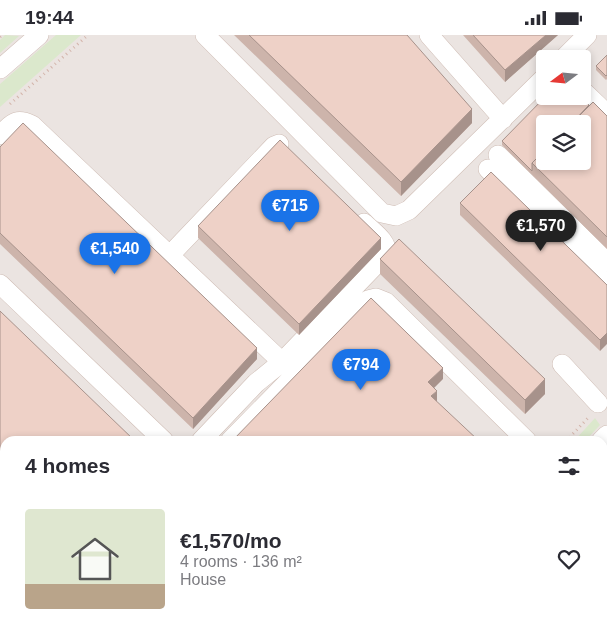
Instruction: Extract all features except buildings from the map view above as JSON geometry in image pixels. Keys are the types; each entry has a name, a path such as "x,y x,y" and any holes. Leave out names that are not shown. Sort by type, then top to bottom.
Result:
{"street":[{"path":"0,69 38,35"},
{"path":"205,35 382,213 396,216 409,211 536,86"},
{"path":"429,35 503,119"},
{"path":"572,50 587,35"},
{"path":"591,99 607,114"},
{"path":"0,135 14,122 22,120 32,125 282,362"},
{"path":"170,255 274,146 284,145 290,151"},
{"path":"607,262 493,162 607,285"},
{"path":"206,436 256,383 282,362 386,254 388,249 385,244 351,211"},
{"path":"0,284 159,436"},
{"path":"235,436 368,300 376,298 386,302 522,436"},
{"path":"562,365 596,408"}],"path":[{"path":"7,106 88,35"},
{"path":"571,436 596,408"}],"shaded area":[{"path":"0,35 607,35 607,436 0,436"}],"green space":[{"path":"5,35 19,36 0,53 0,40"},
{"path":"56,35 81,35 0,107 0,84"},
{"path":"595,418 600,425 590,436 579,436"}]}
